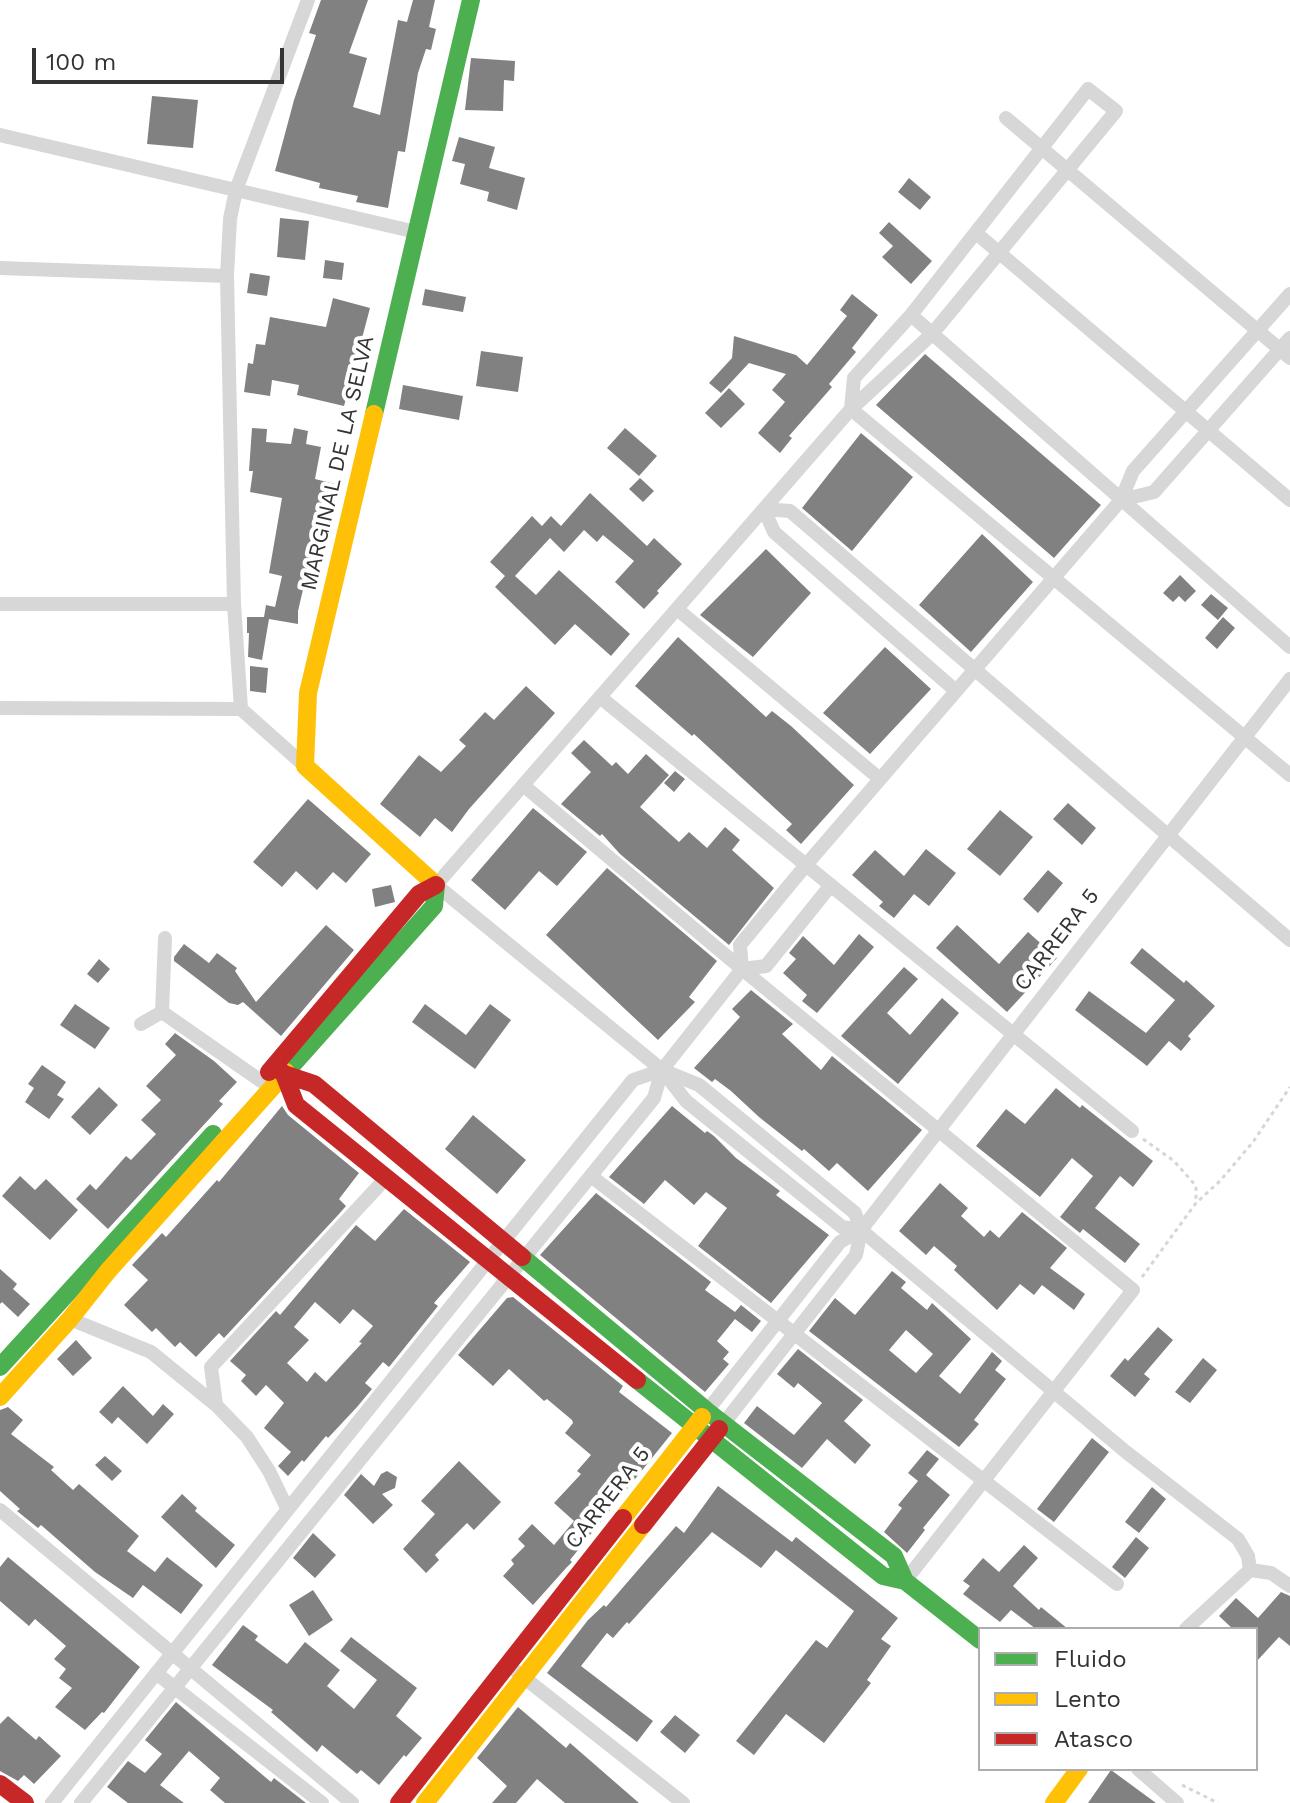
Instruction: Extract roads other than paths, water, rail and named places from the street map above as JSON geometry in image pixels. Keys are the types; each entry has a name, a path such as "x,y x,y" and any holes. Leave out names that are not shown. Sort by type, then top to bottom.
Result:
{"street":[{"path":"241,709 234,604 227,276 230,219 236,190 308,0"},
{"name":"MARGINAL DE LA SELVA","path":"305,766 308,693 471,0"},
{"path":"0,1397 70,1319 279,1070 434,906 436,885 851,409 932,334 1116,111 1088,89 911,315 854,378 851,409"},
{"path":"1006,118 1259,330 1287,348 1154,492 1121,500"},
{"path":"0,135 416,232"},
{"path":"976,233 1290,500"},
{"path":"0,268 227,276"},
{"path":"81,1803 654,1098 662,1070 742,969 740,945 1121,500 1133,471 1290,294"},
{"path":"911,315 1290,647"},
{"path":"851,409 1290,775"},
{"path":"764,509 790,511 1290,940"},
{"path":"764,509 774,532 956,691"},
{"path":"0,604 234,604"},
{"path":"677,609 880,779"},
{"name":"CARRERA 5","path":"399,1803 840,1242 861,1230 1290,679"},
{"path":"600,697 1132,1131"},
{"path":"0,708 241,709 436,885 662,1070 686,1101 842,1227 861,1230 1126,1452 1238,1539 1248,1556 1250,1570"},
{"path":"523,785 1133,1290 905,1581"},
{"path":"742,969 766,966 831,885"},
{"path":"162,1012 165,938"},
{"path":"162,1012 261,1081"},
{"path":"141,1024 162,1012"},
{"path":"0,1367 261,1081 279,1070"},
{"path":"279,1070 296,1105 883,1576 905,1581 978,1638"},
{"path":"279,1070 314,1084 707,1411 894,1556 905,1581"},
{"path":"52,1803 633,1080 662,1070"},
{"path":"591,1176 1117,1584"},
{"path":"216,1405 211,1367 386,1178"},
{"name":"CARRERA 5","path":"425,1803 856,1255 861,1230"},
{"path":"70,1319 151,1352 216,1405 247,1437 269,1471 287,1508"},
{"path":"0,1510 352,1803"},
{"path":"1250,1570 1271,1573 1290,1586"},
{"path":"1188,1627 1250,1570"},
{"path":"508,1665 683,1803"},
{"path":"156,1673 322,1803"},
{"path":"1054,1803 1078,1771"},
{"path":"1140,1771 1177,1803"},
{"path":"0,1784 25,1803"}]}
